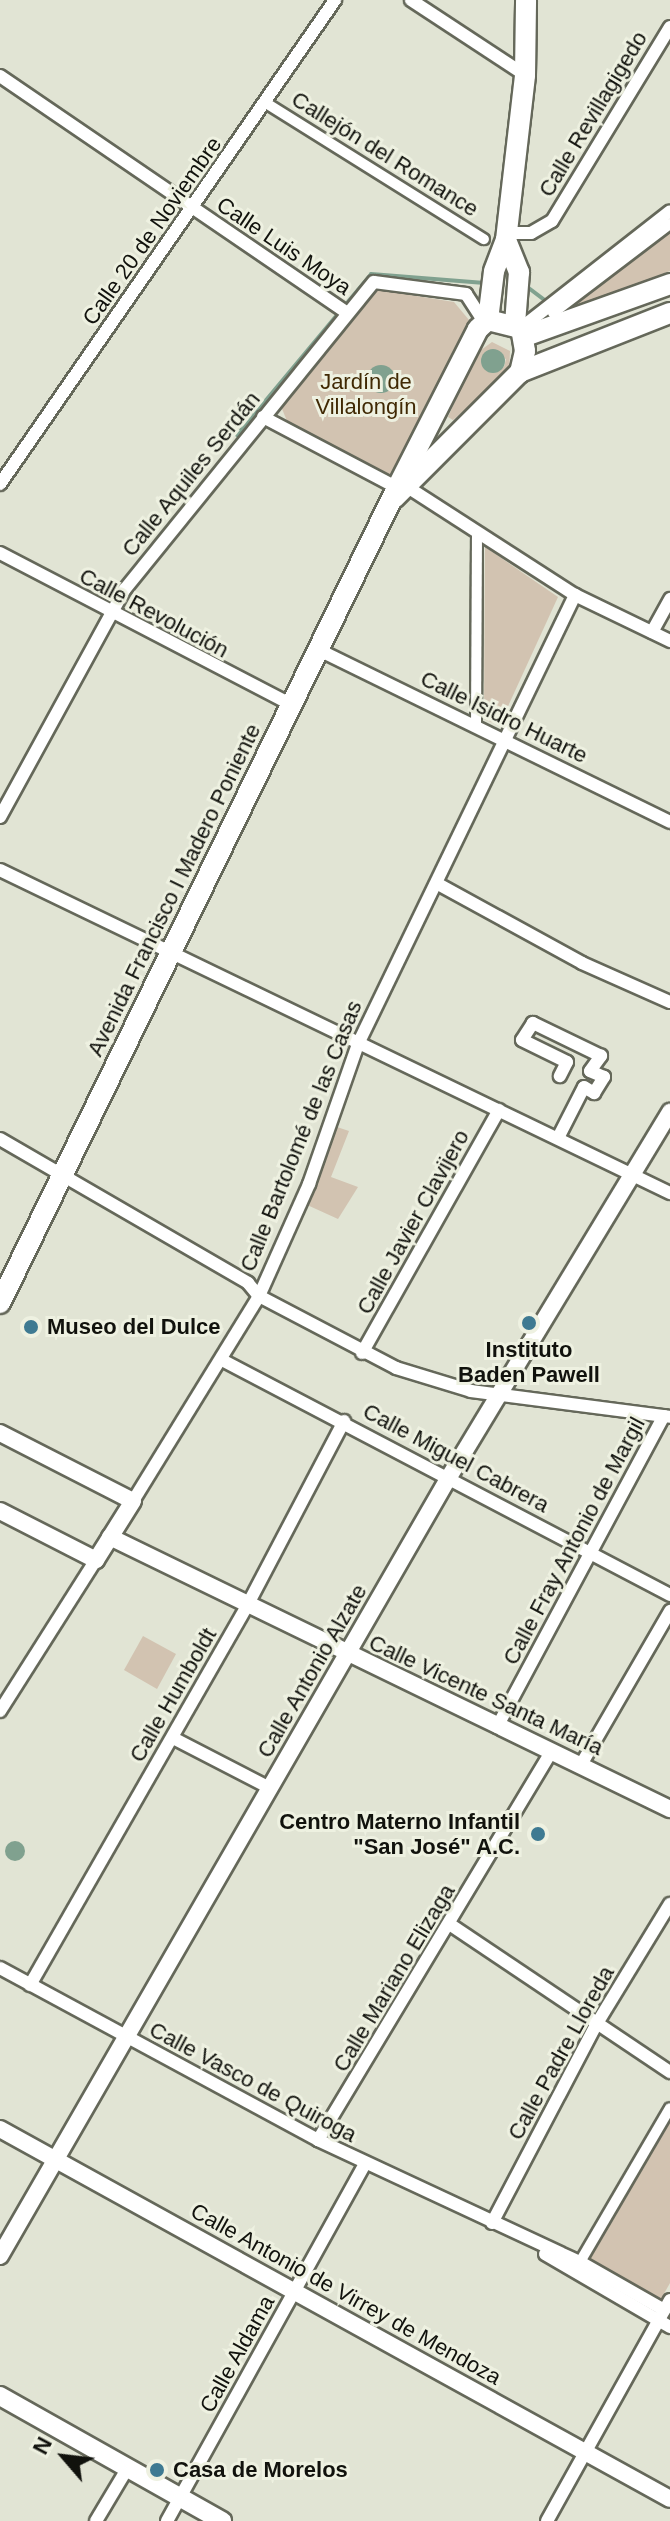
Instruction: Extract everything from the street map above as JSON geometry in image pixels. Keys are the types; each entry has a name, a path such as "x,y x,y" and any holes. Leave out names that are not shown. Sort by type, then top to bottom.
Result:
{"main road":[{"path":"526,0 525,75 506,237 494,271 486,321 521,329 670,284"},
{"path":"506,237 519,266 520,372"},
{"path":"400,491 520,372 667,317"},
{"name":"Avenida Francisco I Madero Poniente","path":"0,1303 319,650 486,321"},
{"path":"0,2396 222,2521"}],"street":[{"name":"Calle 20 de Noviembre","path":"0,484 335,0"},
{"path":"411,0 525,75"},
{"name":"Calle Revillagigedo","path":"506,237 531,233 552,221 670,27"},
{"name":"Calle Luis Moya","path":"0,76 347,313"},
{"name":"Callejón del Romance","path":"266,103 484,239"},
{"path":"521,329 670,211"},
{"path":"553,313 670,224"},
{"name":"Calle Aquiles Serdán","path":"0,817 110,613 263,417 374,282 466,294 486,321"},
{"path":"263,417 477,532 575,595 670,641"},
{"path":"476,724 477,532"},
{"name":"Calle Revolución","path":"0,553 110,613 292,705"},
{"name":"Calle Bartolomé de las Casas","path":"0,1711 222,1360 259,1296 309,1184 358,1044 438,884 575,595"},
{"path":"652,632 670,599"},
{"name":"Calle Isidro Huarte","path":"319,650 476,724 670,822"},
{"path":"0,870 670,1193"},
{"path":"438,884 582,963 670,1002"},
{"path":"558,1138 584,1087 594,1093 604,1077 590,1071 601,1056 533,1023 522,1040 567,1062 560,1076"},
{"name":"Calle Javier Clavijero","path":"362,1353 499,1110"},
{"name":"Calle Antonio Alzate","path":"0,2256 449,1477 670,1112"},
{"path":"0,1139 248,1283 259,1296 362,1353 432,1381 499,1395 667,1416"},
{"name":"Calle Miguel Cabrera","path":"222,1360 344,1421 670,1595"},
{"name":"Calle Fray Antonio de Margil","path":"497,1727 667,1416"},
{"name":"Calle Humboldt","path":"30,1985 247,1606 344,1421"},
{"path":"0,1433 133,1501"},
{"path":"0,1511 96,1560"},
{"name":"Calle Vicente Santa María","path":"110,1537 497,1727 582,1763 670,1809"},
{"path":"582,1763 670,1611"},
{"path":"173,1738 270,1788"},
{"name":"Calle Mariano Elizaga","path":"318,2140 451,1925 551,1752"},
{"name":"Calle Padre Lloreda","path":"492,2223 596,2025 670,1904"},
{"path":"451,1925 670,2072"},
{"name":"Calle Vasco de Quiroga","path":"0,1968 365,2164 580,2262 666,2314"},
{"path":"580,2262 670,2108"},
{"name":"Calle Antonio de Virrey de Mendoza","path":"0,2129 670,2499"},
{"name":"Calle Aldama","path":"167,2521 365,2164"},
{"name":"Calle Vasco de Quiroga","path":"492,2223 666,2314"},
{"path":"547,2521 666,2314"},
{"path":"96,2521 127,2469"}],"green space":[{"path":"670,215 670,271 568,310 565,306"},
{"name":"Jardín de Villalongín","path":"373,289 454,302 469,320 393,477 287,421 280,404"},
{"path":"492,342 510,351 509,372 453,420 448,417 477,353","holes":["484,353 506,359 504,367 486,370"]},
{"path":"485,547 558,597 499,726 484,719"},
{"path":"337,1127 349,1131 331,1177 358,1187 338,1219 305,1204"},
{"path":"143,1636 176,1654 157,1689 124,1670"},
{"path":"670,2120 670,2283 661,2299 589,2258"}],"shaded area":[{"path":"493,349 502,352 505,361 502,370 493,373 484,370 481,361 484,352"},
{"path":"381,365 391,369 395,379 391,389 381,393 371,389 367,379 371,369"},
{"path":"15,1841 22,1844 25,1851 22,1858 15,1861 8,1858 5,1851 8,1844"}],"waterway":[{"path":"237,435 371,274 485,283"},
{"path":"526,286 550,304"}],"place":[{"name":"Instituto Baden Pawell","path":"529,1323"},
{"name":"Museo del Dulce","path":"31,1327"},
{"name":"Centro Materno Infantil \"San José\" A.C.","path":"538,1834"},
{"name":"Casa de Morelos","path":"157,2470"}]}
